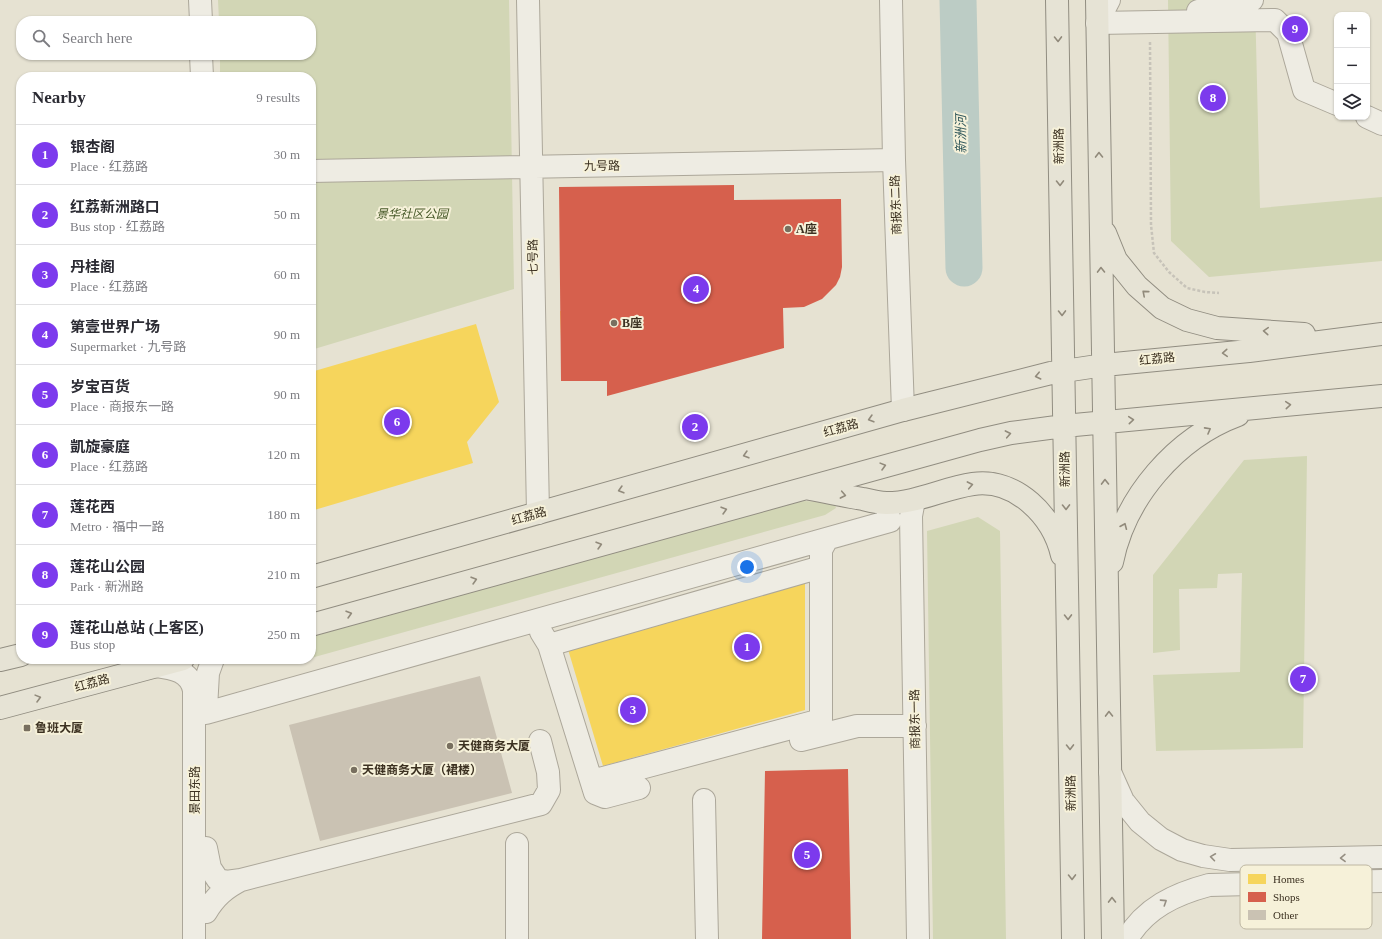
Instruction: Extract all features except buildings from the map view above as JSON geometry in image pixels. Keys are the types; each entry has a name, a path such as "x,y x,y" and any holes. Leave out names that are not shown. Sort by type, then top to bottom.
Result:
{"main road":[{"name":"新洲路","path":"1057,0 1073,939"},
{"path":"1097,0 1113,939"},
{"path":"1100,222 1116,260 1137,286 1162,308 1187,320 1217,328 1347,338"},
{"name":"红荔路","path":"316,576 903,410 1064,371 1104,365 1249,351 1382,334"},
{"path":"316,624 804,488 1011,433 1104,422 1382,396"},
{"path":"1107,591 1114,556 1124,526 1138,497 1158,471 1179,450 1197,436 1227,419 1259,408"},
{"path":"804,488 888,512 914,500 974,484 996,485 1019,494 1038,509 1052,529 1061,551 1067,578"},
{"path":"0,660 16,656"},
{"name":"红荔路","path":"0,708 164,664"}],"street":[{"path":"200,0 201,16"},
{"name":"七号路","path":"528,0 538,513"},
{"name":"商报东二路","path":"891,0 894,160 903,410"},
{"path":"1109,0 1097,23 1275,20 1288,33 1304,90 1334,103"},
{"path":"1150,21 1252,0"},
{"path":"201,60 202,72"},
{"path":"1370,118 1382,124"},
{"name":"九号路","path":"316,171 894,160"},
{"name":"商报东一路","path":"914,500 911,516 918,939"},
{"path":"206,713 827,539 888,512"},
{"path":"821,720 821,550 827,539"},
{"path":"549,645 821,567"},
{"path":"526,623 540,630 549,645 577,715 595,793 605,797 639,788"},
{"name":"景田东路","path":"206,939 206,713 207,680 212,664"},
{"name":"景田东路","path":"156,666 173,668 183,673 190,680 194,690 194,939"},
{"path":"592,781 821,720 915,723"},
{"path":"786,745 857,726 915,723"},
{"path":"206,848 210,868 218,880 226,882 241,880 541,804 549,790 548,772 540,741"},
{"path":"1110,772 1123,801 1140,822 1161,839 1182,850 1203,856 1230,860 1382,857"},
{"path":"704,800 707,939"},
{"path":"517,844 517,939"},
{"path":"206,912 215,897 229,886 241,880"},
{"path":"1372,881 1382,881"},
{"path":"1127,939 1134,927 1150,911 1170,898 1189,890 1209,885 1240,884"}],"path":[{"path":"1150,21 1151,225 1154,253 1169,272 1187,288 1219,293"}],"green space":[{"name":"景华社区公园","path":"218,0 509,0 514,289 316,348 316,72 220,72 220,60 316,60 316,16 219,16"},
{"path":"1168,0 1255,0 1260,208 1382,197 1382,261 1209,277 1171,241"},
{"path":"1307,456 1303,748 1156,751 1153,675 1240,672 1242,573 1218,574 1217,588 1179,589 1180,650 1153,653 1153,575 1244,460"},
{"path":"805,501 834,503 836,508 825,515 316,657 316,632 775,504"},
{"path":"978,517 1000,531 1006,939 933,939 927,531"}],"waterway":[{"name":"新洲河","path":"958,0 964,268"}],"place":[{"name":"莲花山总站 (上客区)","path":"1295,29"},
{"name":"莲花山公园","path":"1213,98"},
{"name":"A座","path":"788,229"},
{"name":"第壹世界广场","path":"696,289"},
{"name":"B座","path":"614,323"},
{"name":"凱旋豪庭","path":"397,422"},
{"name":"红荔新洲路口","path":"695,427"},
{"name":"银杏阁","path":"747,647"},
{"name":"莲花西","path":"1303,679"},
{"name":"丹桂阁","path":"633,710"},
{"name":"鲁班大厦","path":"27,728"},
{"name":"天健商务大厦","path":"450,746"},
{"name":"天健商务大厦（裙楼）","path":"354,770"},
{"name":"岁宝百货","path":"807,855"}]}
